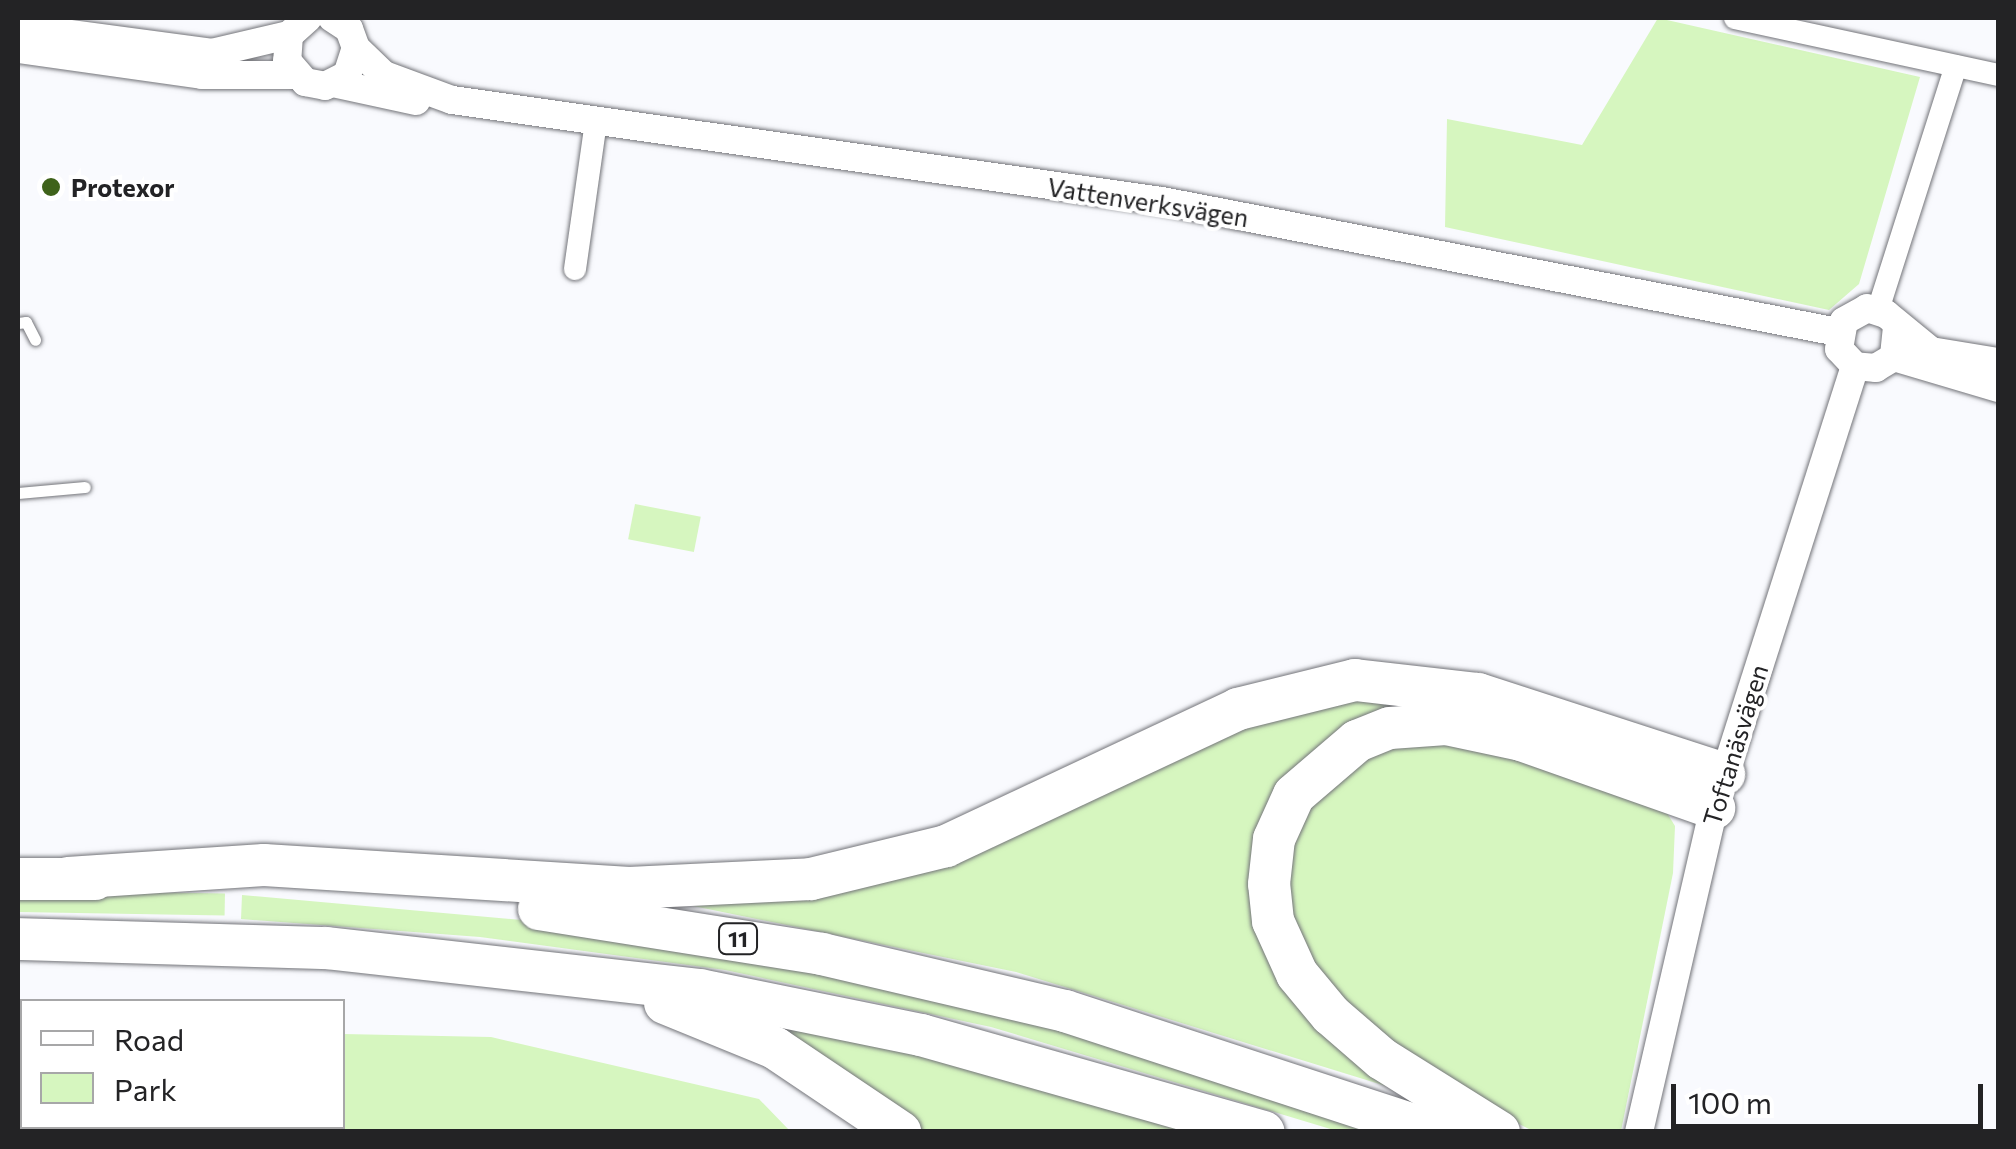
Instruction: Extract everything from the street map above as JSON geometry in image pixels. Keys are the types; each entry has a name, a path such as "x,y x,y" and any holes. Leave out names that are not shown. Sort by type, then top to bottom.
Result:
{"highway":[{"path":"68,878 264,865 630,888 811,879 946,846 1238,709 1355,680 1478,694 1719,791"},
{"path":"1498,1132 1382,1058 1331,1016 1297,974 1273,921 1270,884 1274,839 1294,795 1358,740 1390,728 1446,724 1719,791"},
{"name":"11","path":"18,879 68,878 455,900 804,950 1065,1012 1434,1132"},
{"name":"11","path":"18,939 194,940 631,979 814,1012 1062,1071 1264,1132"},
{"path":"429,958 558,976 672,1006 806,1066 900,1132"}],"street":[{"path":"1734,18 1998,75"},
{"path":"18,27 212,53 298,26"},
{"path":"18,49 202,75 295,75 287,61 298,26"},
{"path":"333,84 347,75 347,28"},
{"name":"Vattenverksvägen","path":"347,28 384,75 452,100 1162,201 1838,332"},
{"path":"1894,356 1888,318 1956,66"},
{"name":"Vattenverksvägen","path":"295,75 312,85 333,84 420,102 452,100"},
{"path":"576,269 596,122"},
{"path":"1894,356 1876,368 1855,366 1839,349 1838,332 1856,310 1888,318 1931,350 1998,362"},
{"path":"1894,356 1998,388"},
{"name":"Toftanäsvägen","path":"1640,1122 1719,791 1855,366"}],"lane":[{"path":"18,323 26,322 35,340"},
{"path":"18,493 85,487"}],"green space":[{"path":"1658,18 1920,77 1859,284 1829,310 1445,227 1447,119 1582,145"},
{"path":"635,504 701,517 694,552 628,539"},
{"path":"1432,694 1371,719 1253,887 1415,1095 1016,972 659,899 776,895 1278,706"},
{"path":"1468,738 1667,813 1675,826 1673,873 1621,1131 1533,1131 1503,1116 1354,1016 1296,943 1284,863 1310,799 1378,745"},
{"path":"18,890 225,894 225,916 18,912"},
{"path":"242,895 599,927 862,974 1404,1131 1337,1131 991,1027 725,970 480,937 241,919"},
{"path":"751,1010 1226,1131 916,1131"},
{"path":"18,1028 20,1129 345,1129 345,1034 491,1037 759,1099 790,1131 18,1131"}],"place":[{"name":"Protexor","path":"51,187"}]}
